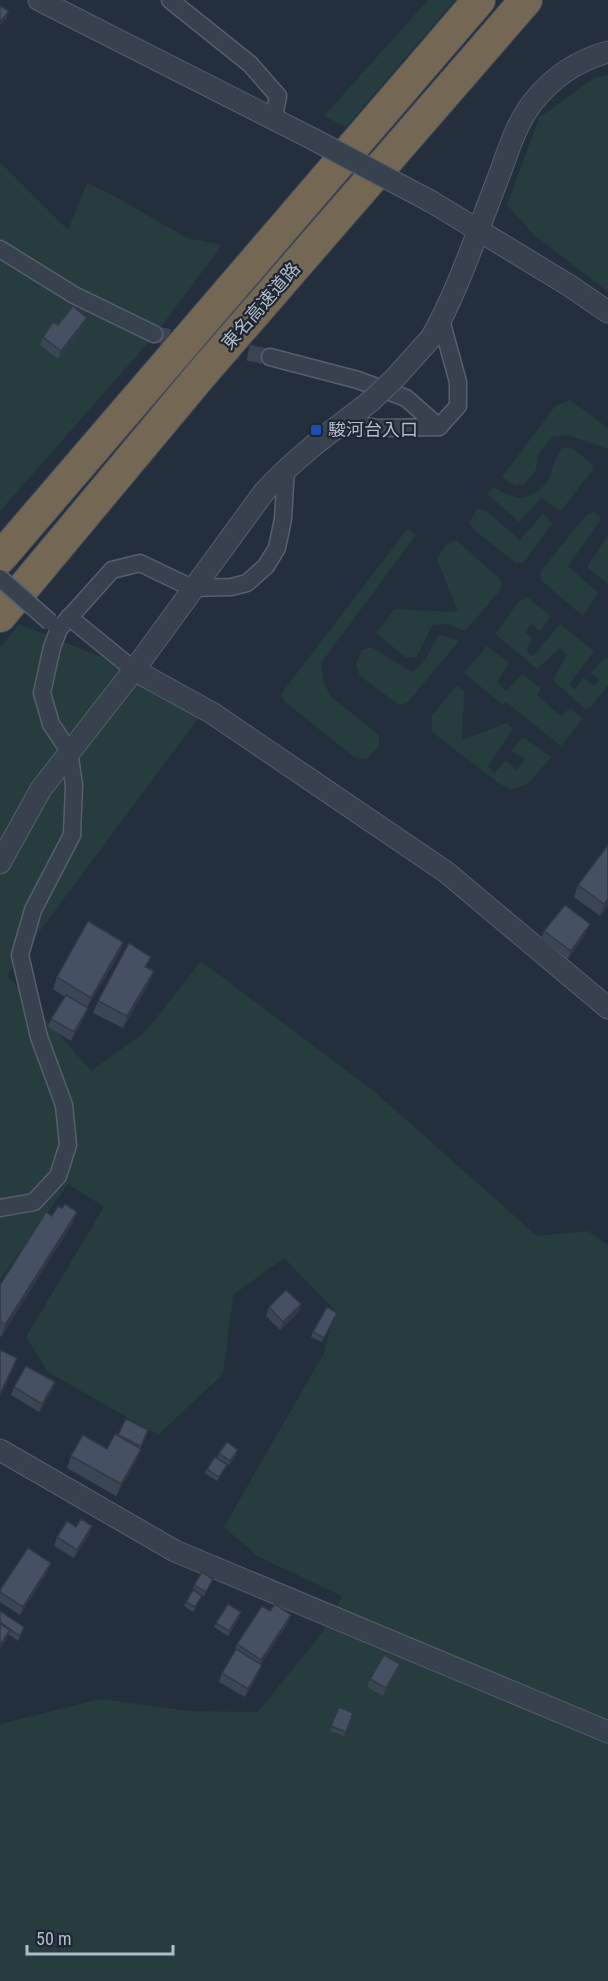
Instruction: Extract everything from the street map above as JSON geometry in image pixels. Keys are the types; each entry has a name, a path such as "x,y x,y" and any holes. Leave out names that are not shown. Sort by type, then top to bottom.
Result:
{"highway":[{"name":"東名高速道路","path":"0,558 479,0"},
{"name":"東名高速道路","path":"0,616 208,368 526,0"}],"street":[{"path":"39,0 274,118 432,202 570,286 608,312"},
{"path":"170,0 250,63 278,96 274,118"},
{"path":"0,863 41,789 134,670 264,492 286,468 320,439 371,401 395,378 436,329 478,230 517,128 531,104 550,83 573,67 608,52"},
{"path":"0,249 74,295 153,334"},
{"path":"344,422 378,428 439,427 458,406 458,382 436,329"},
{"path":"270,357 358,380 406,398 439,427"},
{"path":"0,1208 34,1202 58,1176 68,1145 64,1105 39,1037 20,955 33,910 72,835 74,785 69,752 51,724 42,693 60,623 112,570 140,564 192,588 231,587 247,583 266,566 277,548 283,519 286,468"},
{"path":"0,578 60,623 134,670 212,713 446,872 608,1008"},
{"path":"0,1450 175,1551 608,1732"}],"green space":[{"path":"428,0 455,0 346,127 324,116"},
{"path":"608,75 608,292 534,235 507,205 539,118 594,78"},
{"path":"0,162 68,230 87,183 109,193 187,238 222,245 154,336 0,511"},
{"path":"570,400 608,428 608,449 567,435 552,437 538,455 536,470 524,484 515,486 502,477 556,405"},
{"path":"562,448 572,448 592,464 593,469 561,511 541,498 519,522 487,494 493,487 519,498 534,494 549,478"},
{"path":"477,509 485,510 520,540 543,514 553,523 523,563 516,563 474,530 469,523"},
{"path":"594,512 600,516 600,521 568,566 598,593 583,616 541,580 540,572 587,514"},
{"path":"408,528 416,535 321,663 323,680 330,696 379,735 379,746 367,759 355,758 284,701 281,694"},
{"path":"608,535 608,584 587,567"},
{"path":"456,540 501,580 502,588 465,631 448,624 433,625 416,657 405,657 376,633 395,609 458,612 437,559 446,545"},
{"path":"527,597 551,616 540,631 531,624 525,632 532,639 526,651 533,656 560,624 594,651 569,685 575,689 583,678 595,686 599,679 591,673 606,656 608,659 608,685 592,706 585,709 553,680 567,654 560,648 537,669 495,634 519,601"},
{"path":"19,624 134,670 203,712 7,975 91,1071 146,1031 201,961 375,1092 537,1236 588,1231 608,1245 608,1981 0,1981 0,1724 100,1699 189,1711 258,1712 322,1633 342,1596 257,1556 224,1527 324,1353 335,1310 284,1258 233,1295 223,1374 158,1435 48,1372 26,1337 104,1207 68,1184 0,1279 0,648"},
{"path":"440,634 459,641 407,703 399,705 360,676 356,664 362,650 371,647 412,672 426,659"},
{"path":"487,646 509,663 497,682 506,691 522,674 541,688 537,695 561,716 570,708 583,718 561,746 506,702 503,705 464,673"},
{"path":"457,685 464,691 462,740 507,723 513,729 488,766 494,773 506,760 517,770 525,759 511,751 523,737 551,757 528,784 511,790 497,782 432,732 432,715"}],"building":[{"path":"0,6 9,11 0,22"},
{"path":"73,306 87,318 61,351 43,337 53,322 58,325"},
{"path":"608,845 608,899 604,904 578,885"},
{"path":"565,905 590,924 571,951 544,931"},
{"path":"88,921 123,942 91,998 57,977"},
{"path":"129,943 151,957 145,967 154,971 127,1016 98,1001"},
{"path":"66,995 88,1008 74,1032 51,1019"},
{"path":"65,1204 77,1212 5,1325 0,1321 0,1285 46,1212 52,1216 58,1206 62,1208"},
{"path":"286,1290 301,1304 283,1322 269,1307"},
{"path":"327,1307 337,1313 324,1338 313,1332"},
{"path":"0,1350 17,1358 0,1394"},
{"path":"26,1366 55,1382 42,1404 14,1387"},
{"path":"126,1419 148,1430 141,1446 118,1435"},
{"path":"115,1434 141,1449 121,1484 71,1456 83,1435 107,1449"},
{"path":"227,1442 238,1450 230,1461 219,1453"},
{"path":"215,1457 227,1465 219,1477 207,1469"},
{"path":"81,1519 92,1526 77,1550 57,1537 67,1521 76,1527"},
{"path":"28,1548 51,1563 23,1607 0,1590"},
{"path":"202,1572 213,1579 206,1592 194,1585"},
{"path":"193,1590 202,1596 195,1607 186,1602"},
{"path":"228,1604 241,1612 229,1631 216,1623"},
{"path":"275,1604 291,1615 261,1660 237,1644 262,1606 270,1611"},
{"path":"0,1611 24,1627 20,1636 0,1622"},
{"path":"0,1624 10,1630 0,1645"},
{"path":"236,1649 262,1665 248,1689 222,1673"},
{"path":"384,1655 400,1664 386,1688 370,1679"},
{"path":"339,1707 353,1713 346,1732 331,1726"}],"tunnel":[{"path":"154,334 270,357"}],"place":[{"name":"駿河台入口","path":"316,430"}]}
